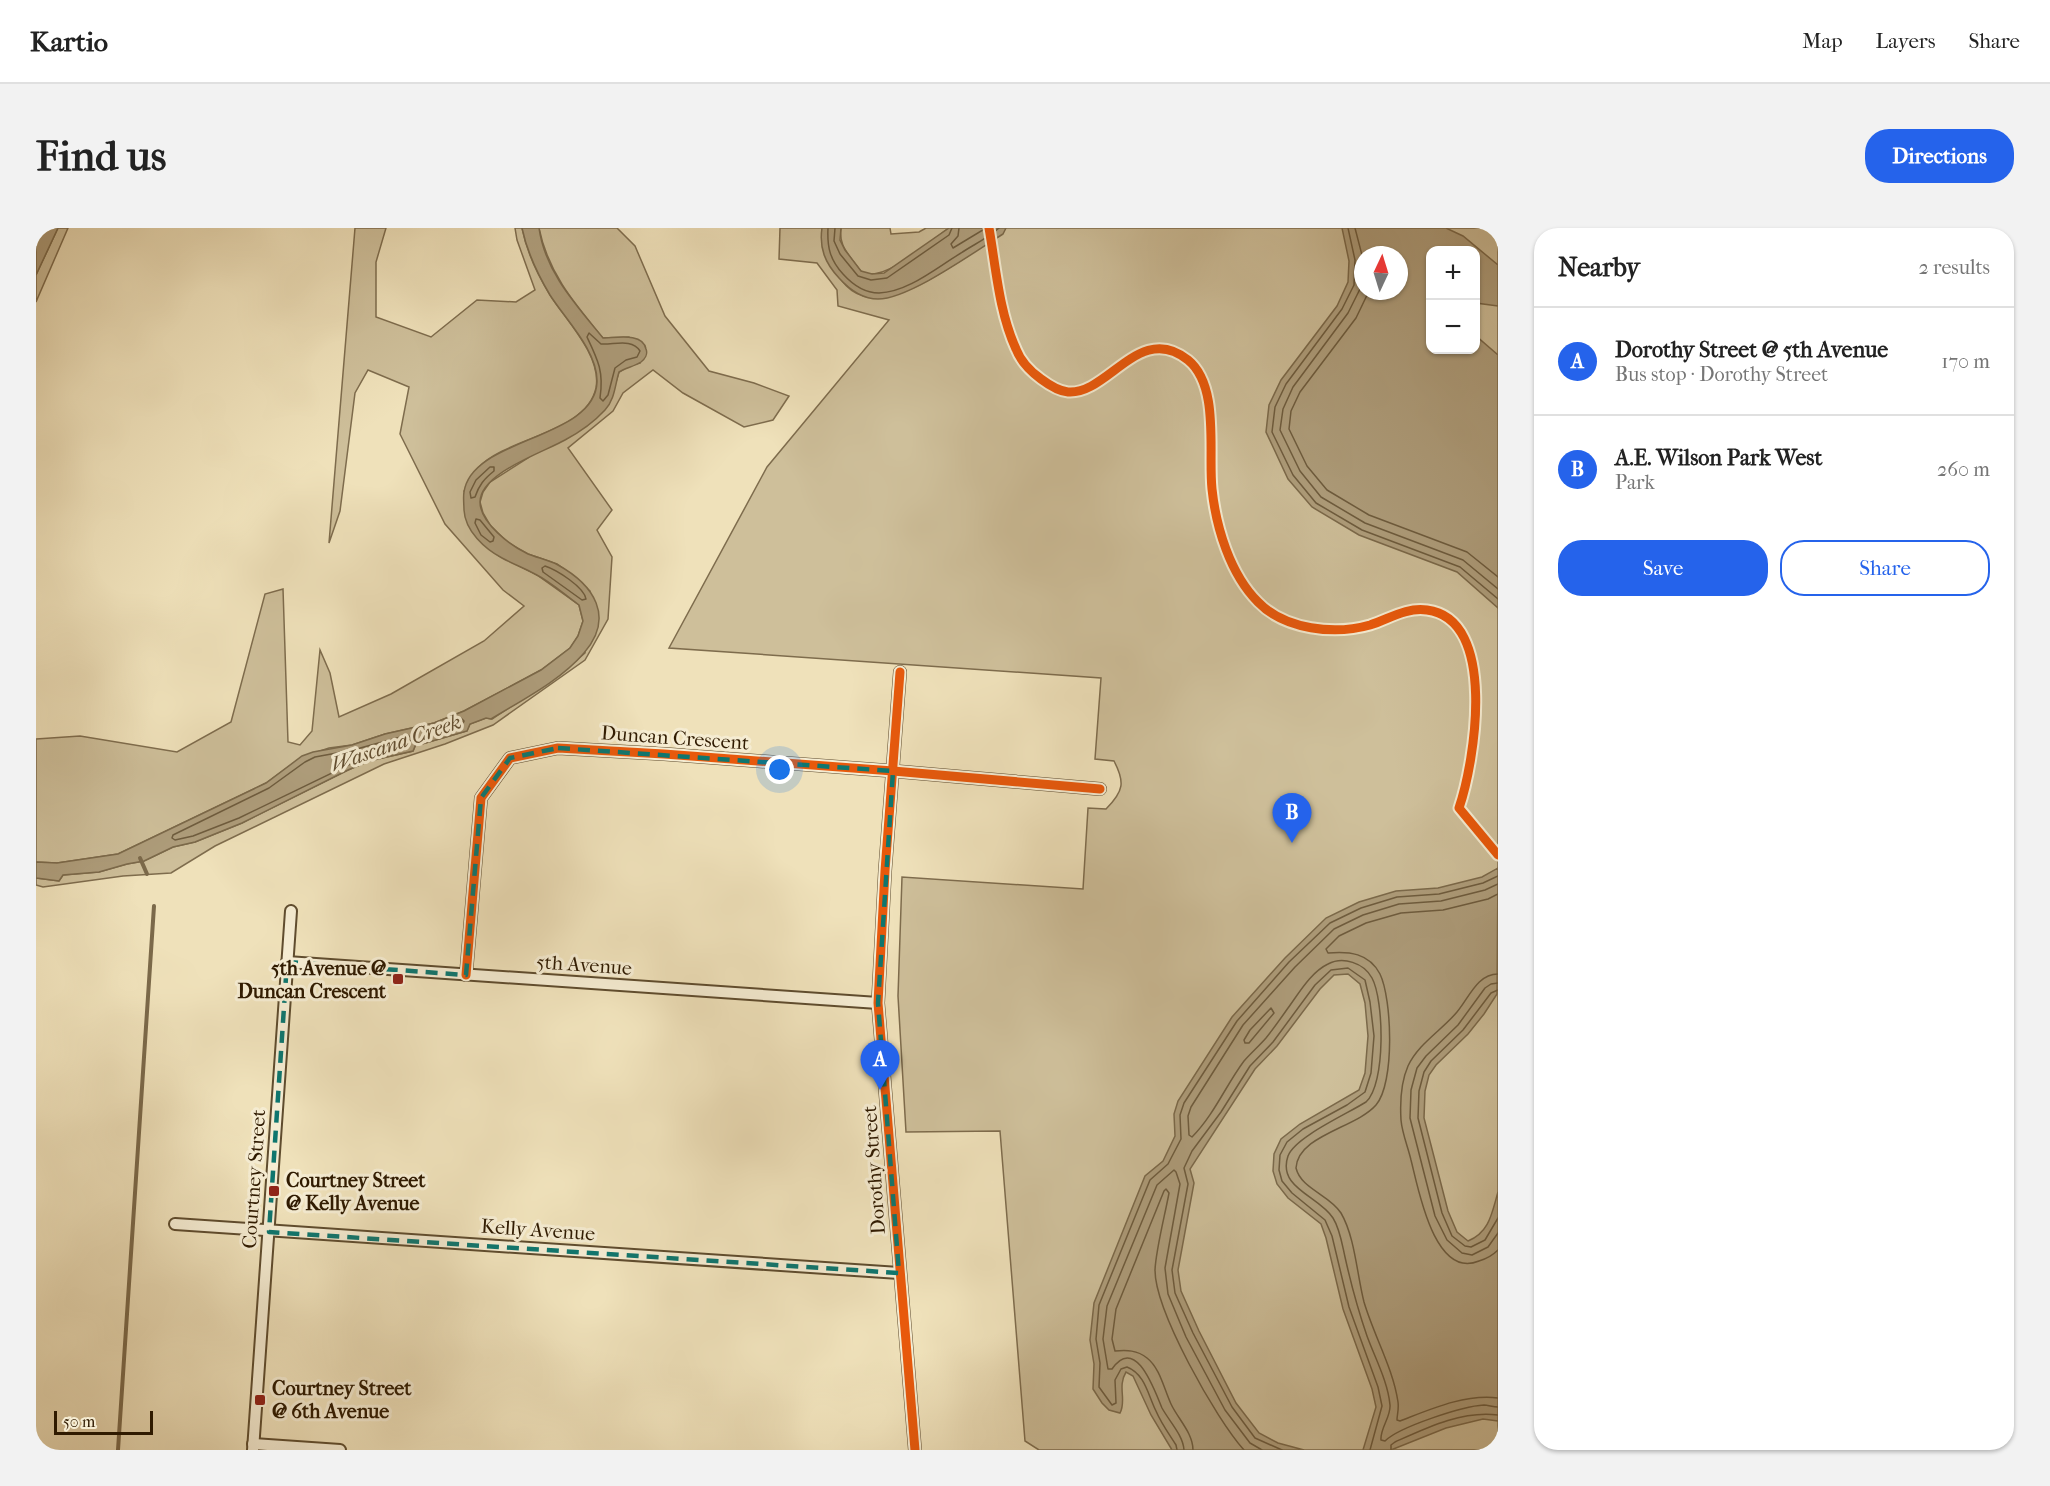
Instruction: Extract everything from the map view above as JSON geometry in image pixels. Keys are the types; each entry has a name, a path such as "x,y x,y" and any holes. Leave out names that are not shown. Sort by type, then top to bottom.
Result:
{"street":[{"name":"Dorothy Street","path":"900,672 878,1003 915,1450"},
{"name":"Duncan Crescent","path":"466,975 481,798 510,758 558,748 893,771 1100,789"},
{"name":"Courtney Street","path":"253,1447 291,911"},
{"name":"5th Avenue","path":"287,962 878,1003"},
{"name":"Kelly Avenue","path":"175,1224 899,1273"},
{"path":"253,1447 340,1450"}],"highlighted area":[{"path":"558,748 893,771 878,1003 899,1273 269,1232 287,962 466,975 481,798 510,758"}],"shaded area":[{"path":"58,228 68,228 36,302 36,275"},
{"path":"355,228 386,228 376,262 376,317 431,337 477,300 516,302 535,290 517,240 515,228 522,228 530,255 541,279 581,339 594,363 596,388 589,403 578,415 562,425 491,457 478,468 464,491 499,556 537,575 579,605 583,621 578,636 570,648 541,670 464,711 434,723 385,734 352,745 329,748 302,757 266,783 118,854 57,863 36,862 36,739 80,736 177,752 231,722 265,594 283,589 288,742 300,745 312,731 320,650 330,673 339,717 391,694 484,641 524,606 503,590 445,524 400,434 409,387 368,370 355,393 340,511 329,543"},
{"path":"539,228 617,228 635,246 665,316 709,371 754,383 789,396 773,420 744,427 683,393 653,370 623,393 613,411 568,448 612,510 597,530 612,557 608,619 585,660 493,725 384,764 215,846 171,873 123,876 43,887 36,885 36,878 59,881 63,875 99,872 144,861 173,847 195,842 242,823 369,761 413,751 416,744 467,731 470,724 486,718 492,719 551,680 585,653 590,591 557,564 528,554 507,542 490,525 480,502 490,482 528,458 616,382 619,372 640,363 629,337 603,338 573,300 556,274"},
{"path":"780,228 822,228 825,248 846,286 861,296 879,298 916,286 968,256 946,230 906,260 882,272 871,274 862,272 847,253 842,242 841,228 890,228 891,234 919,232 926,228 1498,228 1498,1450 1039,1450 1025,1441 1000,1131 906,1132 898,996 902,877 1083,889 1088,808 1106,809 1116,797 1121,786 1120,775 1114,761 1095,759 1101,678 669,648 767,467 889,320 838,306 837,290 817,263 779,259"}],"water":[{"path":"37,228 58,228 36,275 36,230"},
{"name":"Wascana Creek","path":"522,228 539,228 548,259 563,287 603,338 634,338 644,344 647,351 641,362 619,372 611,401 596,419 571,437 501,473 490,482 480,502 485,518 505,540 528,554 558,565 582,582 590,592 599,615 598,627 584,653 564,672 540,689 491,719 486,718 470,724 467,731 416,744 413,751 369,761 242,823 195,842 173,847 144,861 99,872 63,875 59,881 36,878 36,862 57,863 118,854 266,783 302,756 434,723 464,711 541,670 570,648 578,636 583,621 579,605 541,577 489,550 472,532 464,510 464,492 472,474 488,460 509,448 556,428 576,416 591,401 597,382 596,370 587,347 541,279"},
{"path":"822,228 841,228 840,240 845,250 861,271 872,274 884,273 949,228 1006,228 1003,234 924,283 891,297 878,299 857,293 834,272 822,249"},
{"path":"1342,228 1446,228 1463,236 1475,246 1426,246 1426,354 1480,354 1480,339 1498,355 1498,608 1457,572 1359,535 1312,507 1288,479 1266,432 1269,405 1281,380 1337,306 1348,282 1349,261"},
{"path":"1480,250 1498,265 1498,306 1480,304"},
{"path":"1498,868 1497,994 1468,1034 1436,1065 1429,1075 1425,1091 1424,1118 1448,1211 1457,1232 1468,1241 1486,1227 1498,1192 1498,1421 1483,1419 1446,1428 1391,1450 1363,1450 1376,1407 1372,1389 1343,1309 1326,1238 1321,1224 1288,1198 1277,1184 1273,1171 1274,1154 1281,1139 1300,1124 1359,1090 1365,1073 1368,1036 1365,1003 1360,984 1348,974 1334,975 1320,989 1277,1046 1255,1069 1190,1169 1194,1183 1178,1270 1181,1291 1236,1403 1259,1433 1278,1443 1304,1450 1172,1450 1151,1415 1133,1376 1126,1372 1122,1383 1123,1403 1120,1413 1109,1410 1093,1389 1094,1364 1090,1340 1094,1303 1145,1176 1163,1161 1175,1136 1174,1114 1178,1101 1232,1017 1285,958 1326,918 1359,902 1396,891 1438,888 1482,877"}],"waterway":[{"path":"140,858 147,874"},
{"path":"118,1450 154,906"}],"cycle path":[{"path":"989,228 999,290 1010,335 1023,362 1047,383 1068,392 1083,390 1139,354 1155,349 1171,350 1188,360 1198,371 1209,402 1212,489 1217,519 1232,564 1248,591 1258,602 1282,619 1326,630 1342,630 1370,625 1412,610 1427,610 1449,619 1464,638 1473,664 1476,695 1471,758 1459,808 1498,855"},
{"path":"900,672 878,1003 915,1450"},
{"path":"466,975 481,798 510,758 558,748 893,771 1100,789"}],"place":[{"name":"A.E. Wilson Park West","path":"1292,843"},
{"name":"5th Avenue @ Duncan Crescent","path":"398,979"},
{"name":"Dorothy Street @ 5th Avenue","path":"880,1090"},
{"name":"Courtney Street @ Kelly Avenue","path":"274,1191"},
{"name":"Courtney Street @ 6th Avenue","path":"260,1400"}]}
